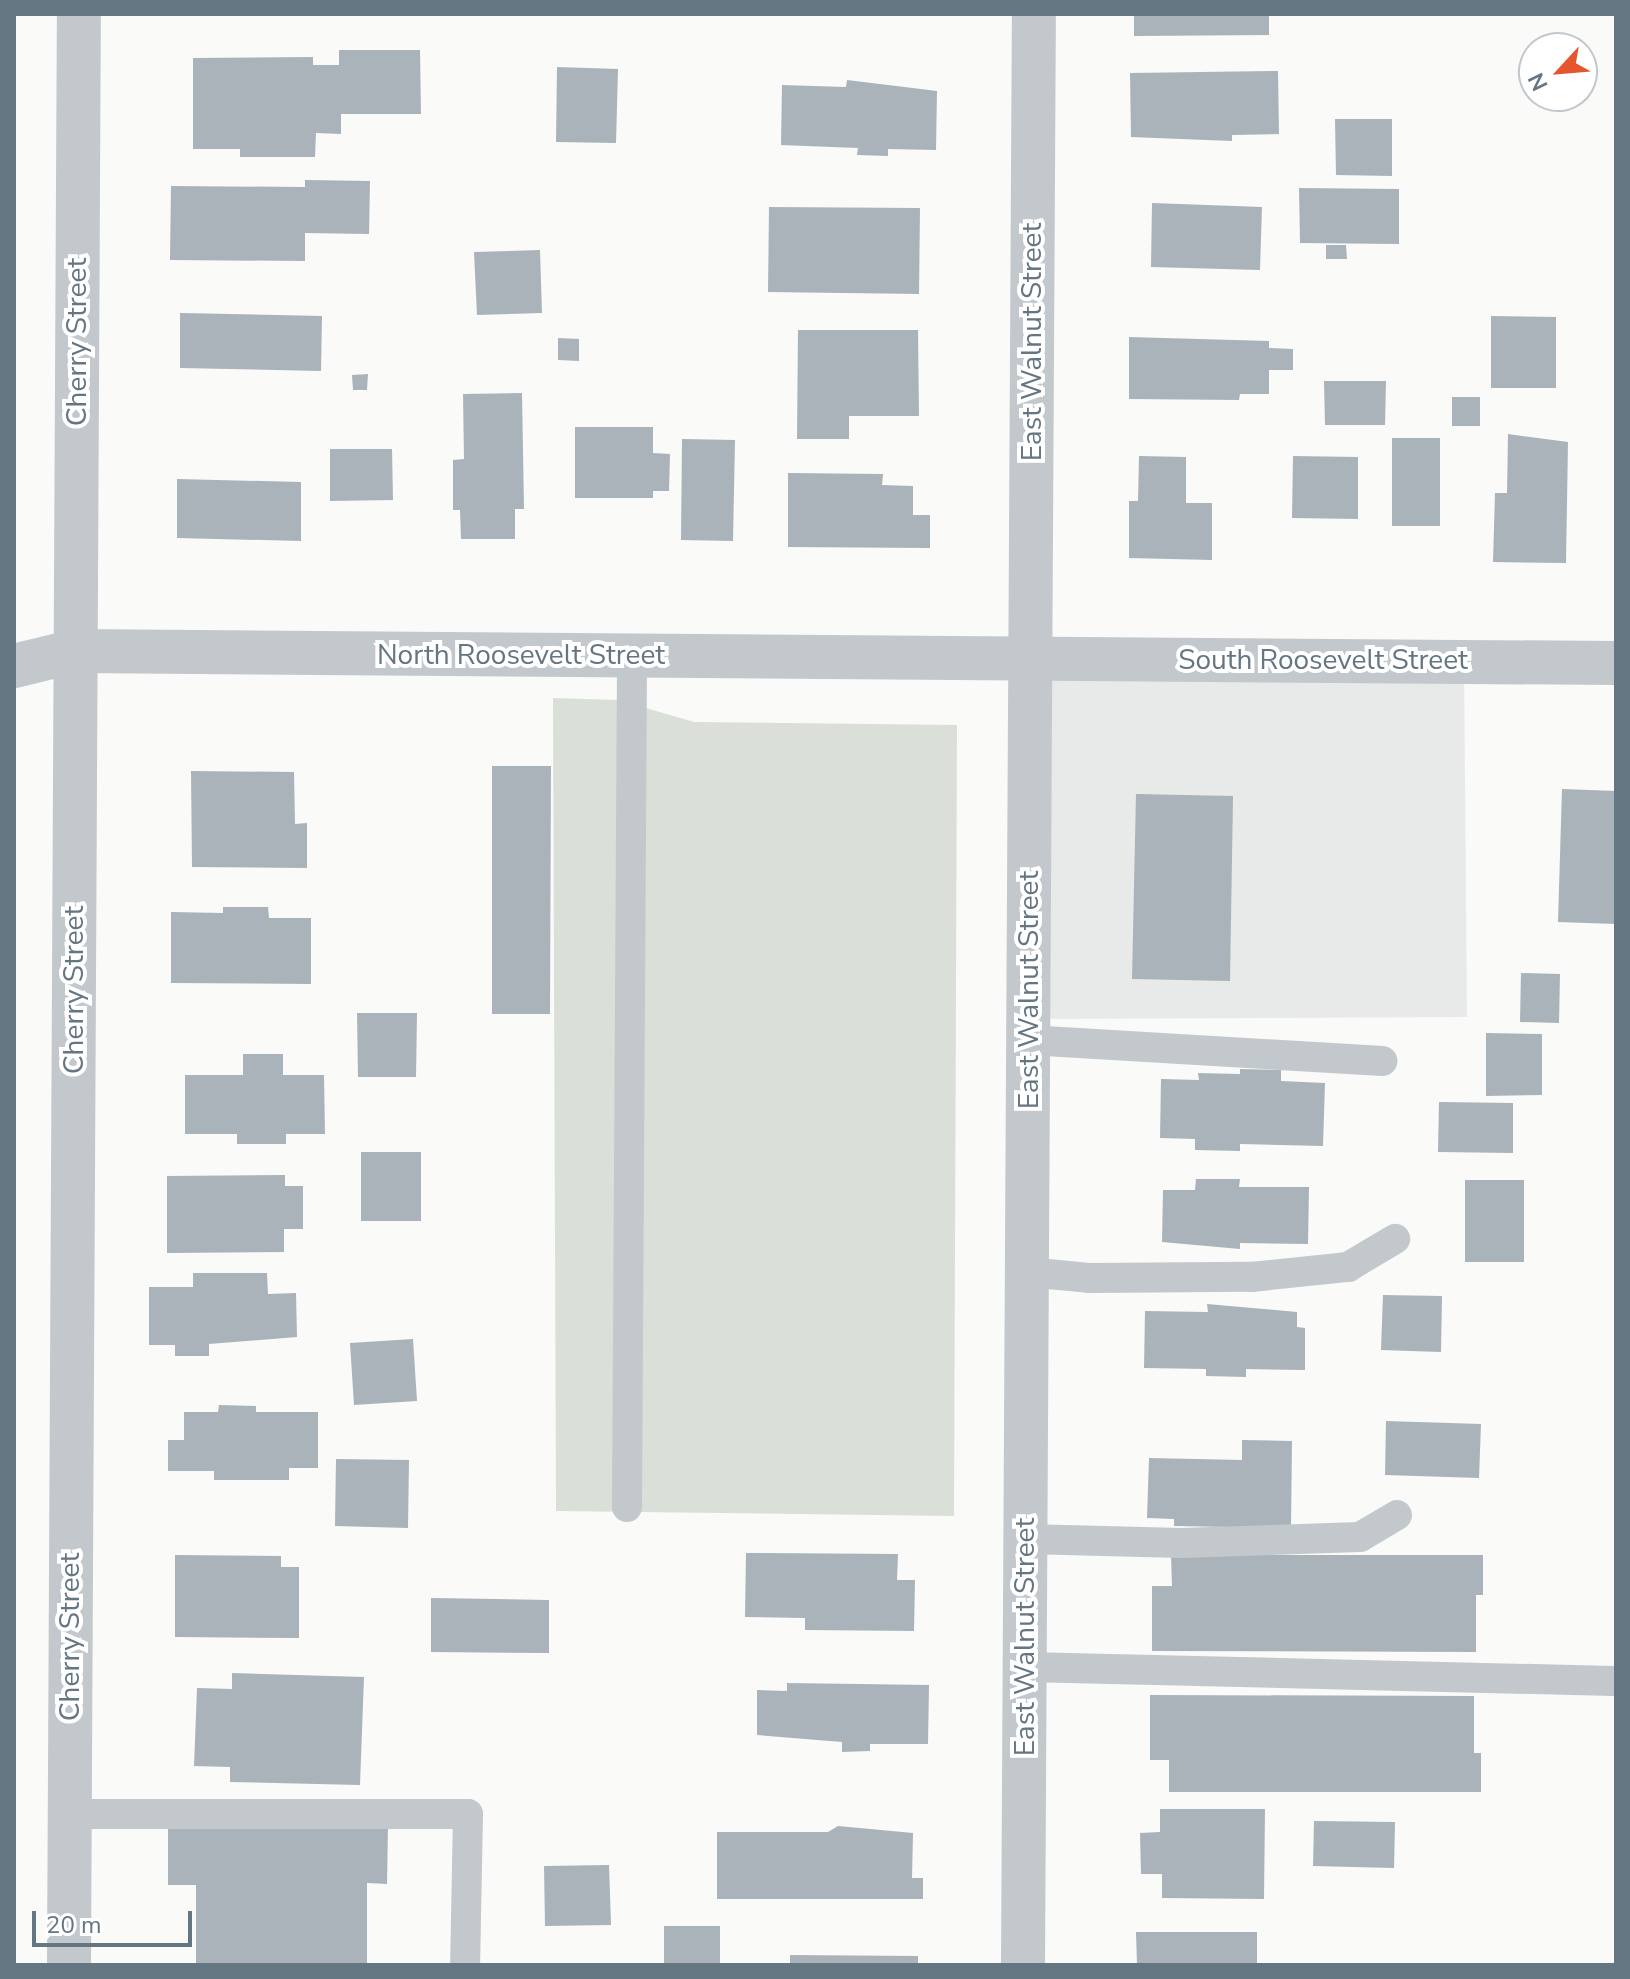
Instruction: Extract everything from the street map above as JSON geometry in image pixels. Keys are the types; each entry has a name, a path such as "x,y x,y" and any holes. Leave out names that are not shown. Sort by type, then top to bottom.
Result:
{"street":[{"name":"Cherry Street","path":"69,1965 79,14"},
{"name":"East Walnut Street","path":"1023,1965 1034,14"},
{"name":"North Roosevelt Street","path":"14,666 76,651 1031,658"},
{"name":"South Roosevelt Street","path":"1031,658 1616,663"}],"lane":[{"path":"627,1507 632,656"},
{"path":"1028,1040 1382,1061"},
{"path":"1027,1272 1089,1278 1251,1277 1348,1267 1395,1239"},
{"path":"1026,1539 1181,1543 1360,1537 1397,1515"},
{"path":"1025,1667 1614,1681"},
{"path":"69,1814 468,1814 465,1965"}],"shaded area":[{"path":"1031,658 1464,661 1467,1017 1029,1019"},
{"path":"553,698 618,700 694,722 957,725 954,1516 556,1511"}],"building":[{"path":"1134,14 1269,14 1269,35 1134,36"},
{"path":"339,50 420,50 421,114 341,114 341,134 316,133 315,157 240,157 240,149 193,149 193,58 313,57 313,65 339,65"},
{"path":"557,67 618,69 616,143 556,142"},
{"path":"1278,71 1279,134 1232,135 1232,141 1131,137 1130,73"},
{"path":"847,80 937,91 936,150 888,149 888,156 857,155 858,148 781,145 782,85 846,87"},
{"path":"1335,119 1392,119 1392,176 1336,175"},
{"path":"305,180 370,181 369,234 305,233 305,261 170,260 171,186 305,187"},
{"path":"1299,188 1399,189 1399,244 1300,243"},
{"path":"1152,203 1262,207 1260,270 1151,267"},
{"path":"769,207 920,208 919,294 768,292"},
{"path":"1326,245 1346,245 1347,259 1326,259"},
{"path":"540,250 542,313 477,315 474,252"},
{"path":"180,313 322,316 321,371 180,368"},
{"path":"1491,316 1556,317 1556,388 1491,388"},
{"path":"798,330 918,330 919,416 849,416 849,439 797,439"},
{"path":"1129,337 1269,341 1269,348 1293,349 1293,370 1269,370 1269,394 1240,394 1239,400 1129,399"},
{"path":"558,338 579,339 579,361 558,360"},
{"path":"368,374 367,390 353,390 352,375"},
{"path":"1324,381 1386,381 1385,425 1325,425"},
{"path":"522,393 524,509 515,509 515,539 461,539 460,510 453,510 453,460 464,459 463,394"},
{"path":"1452,397 1480,397 1480,426 1452,426"},
{"path":"575,427 653,427 653,453 670,454 669,491 653,491 653,498 575,498"},
{"path":"1508,434 1568,442 1566,563 1493,562 1495,493 1507,493"},
{"path":"1392,438 1440,438 1440,526 1392,526"},
{"path":"682,439 735,440 733,541 681,540"},
{"path":"330,449 392,449 393,500 330,501"},
{"path":"1139,456 1186,457 1186,503 1212,503 1212,560 1129,558 1129,501 1138,501"},
{"path":"1293,456 1358,457 1358,519 1292,518"},
{"path":"788,473 883,474 882,485 913,486 913,515 930,515 930,548 788,547"},
{"path":"177,479 301,482 301,541 177,538"},
{"path":"492,766 551,766 550,1014 492,1014"},
{"path":"191,771 294,772 295,824 307,823 307,868 192,867"},
{"path":"1562,789 1616,791 1616,924 1558,922"},
{"path":"1136,794 1233,796 1230,981 1132,979"},
{"path":"223,907 268,907 269,918 311,918 311,984 171,983 171,912 223,913"},
{"path":"1521,973 1560,974 1559,1023 1520,1022"},
{"path":"357,1013 417,1013 416,1077 358,1077"},
{"path":"1486,1033 1542,1034 1542,1095 1486,1096"},
{"path":"243,1054 283,1054 283,1075 324,1075 325,1134 286,1134 286,1144 237,1144 237,1134 185,1134 185,1075 243,1075"},
{"path":"1240,1069 1281,1070 1281,1081 1325,1083 1323,1146 1240,1144 1240,1151 1195,1150 1195,1139 1160,1138 1161,1079 1199,1080 1198,1073 1240,1074"},
{"path":"1439,1102 1513,1103 1513,1153 1438,1152"},
{"path":"361,1152 421,1152 421,1221 361,1221"},
{"path":"285,1175 285,1186 303,1186 303,1229 284,1229 284,1252 167,1253 167,1176"},
{"path":"1196,1179 1240,1179 1239,1187 1309,1187 1308,1244 1240,1243 1240,1249 1162,1242 1163,1190 1195,1190"},
{"path":"1465,1180 1524,1180 1524,1262 1465,1262"},
{"path":"193,1273 267,1273 268,1294 296,1293 297,1337 209,1344 209,1356 175,1356 175,1345 149,1345 149,1287 193,1287"},
{"path":"1383,1295 1442,1296 1441,1352 1381,1350"},
{"path":"1207,1304 1297,1312 1297,1327 1305,1328 1305,1370 1246,1369 1246,1377 1206,1376 1206,1369 1144,1368 1145,1311 1208,1312"},
{"path":"413,1339 417,1401 354,1405 350,1343"},
{"path":"219,1405 256,1406 256,1412 318,1412 318,1468 289,1468 289,1480 214,1480 214,1471 168,1471 168,1440 184,1440 184,1412 218,1412"},
{"path":"1386,1421 1481,1424 1479,1478 1385,1475"},
{"path":"1242,1440 1292,1441 1291,1528 1174,1526 1174,1519 1147,1518 1149,1458 1242,1460"},
{"path":"336,1459 409,1460 408,1528 335,1526"},
{"path":"746,1553 898,1554 897,1580 915,1580 914,1631 805,1630 805,1618 745,1617"},
{"path":"175,1555 281,1556 281,1567 299,1567 299,1638 175,1637"},
{"path":"1171,1555 1483,1555 1483,1595 1476,1595 1476,1652 1152,1651 1152,1586 1172,1586"},
{"path":"431,1598 549,1600 549,1653 431,1652"},
{"path":"232,1673 364,1677 360,1785 230,1782 230,1767 194,1766 197,1688 232,1689"},
{"path":"787,1683 929,1685 928,1744 870,1744 870,1751 842,1752 842,1742 757,1735 757,1690 787,1691"},
{"path":"1150,1695 1474,1696 1474,1753 1481,1753 1481,1792 1169,1792 1169,1760 1150,1760"},
{"path":"1160,1809 1265,1809 1264,1899 1162,1898 1162,1874 1141,1874 1140,1833 1160,1832"},
{"path":"1314,1821 1395,1822 1394,1868 1313,1866"},
{"path":"168,1824 388,1826 387,1884 367,1883 367,1965 196,1965 196,1885 168,1885"},
{"path":"838,1826 913,1833 912,1878 923,1878 923,1899 717,1899 717,1832 828,1832"},
{"path":"609,1865 611,1925 545,1926 544,1866"},
{"path":"664,1926 720,1926 720,1965 664,1965"},
{"path":"1136,1932 1257,1932 1257,1965 1137,1965"},
{"path":"790,1955 918,1956 918,1965 790,1965"}]}
